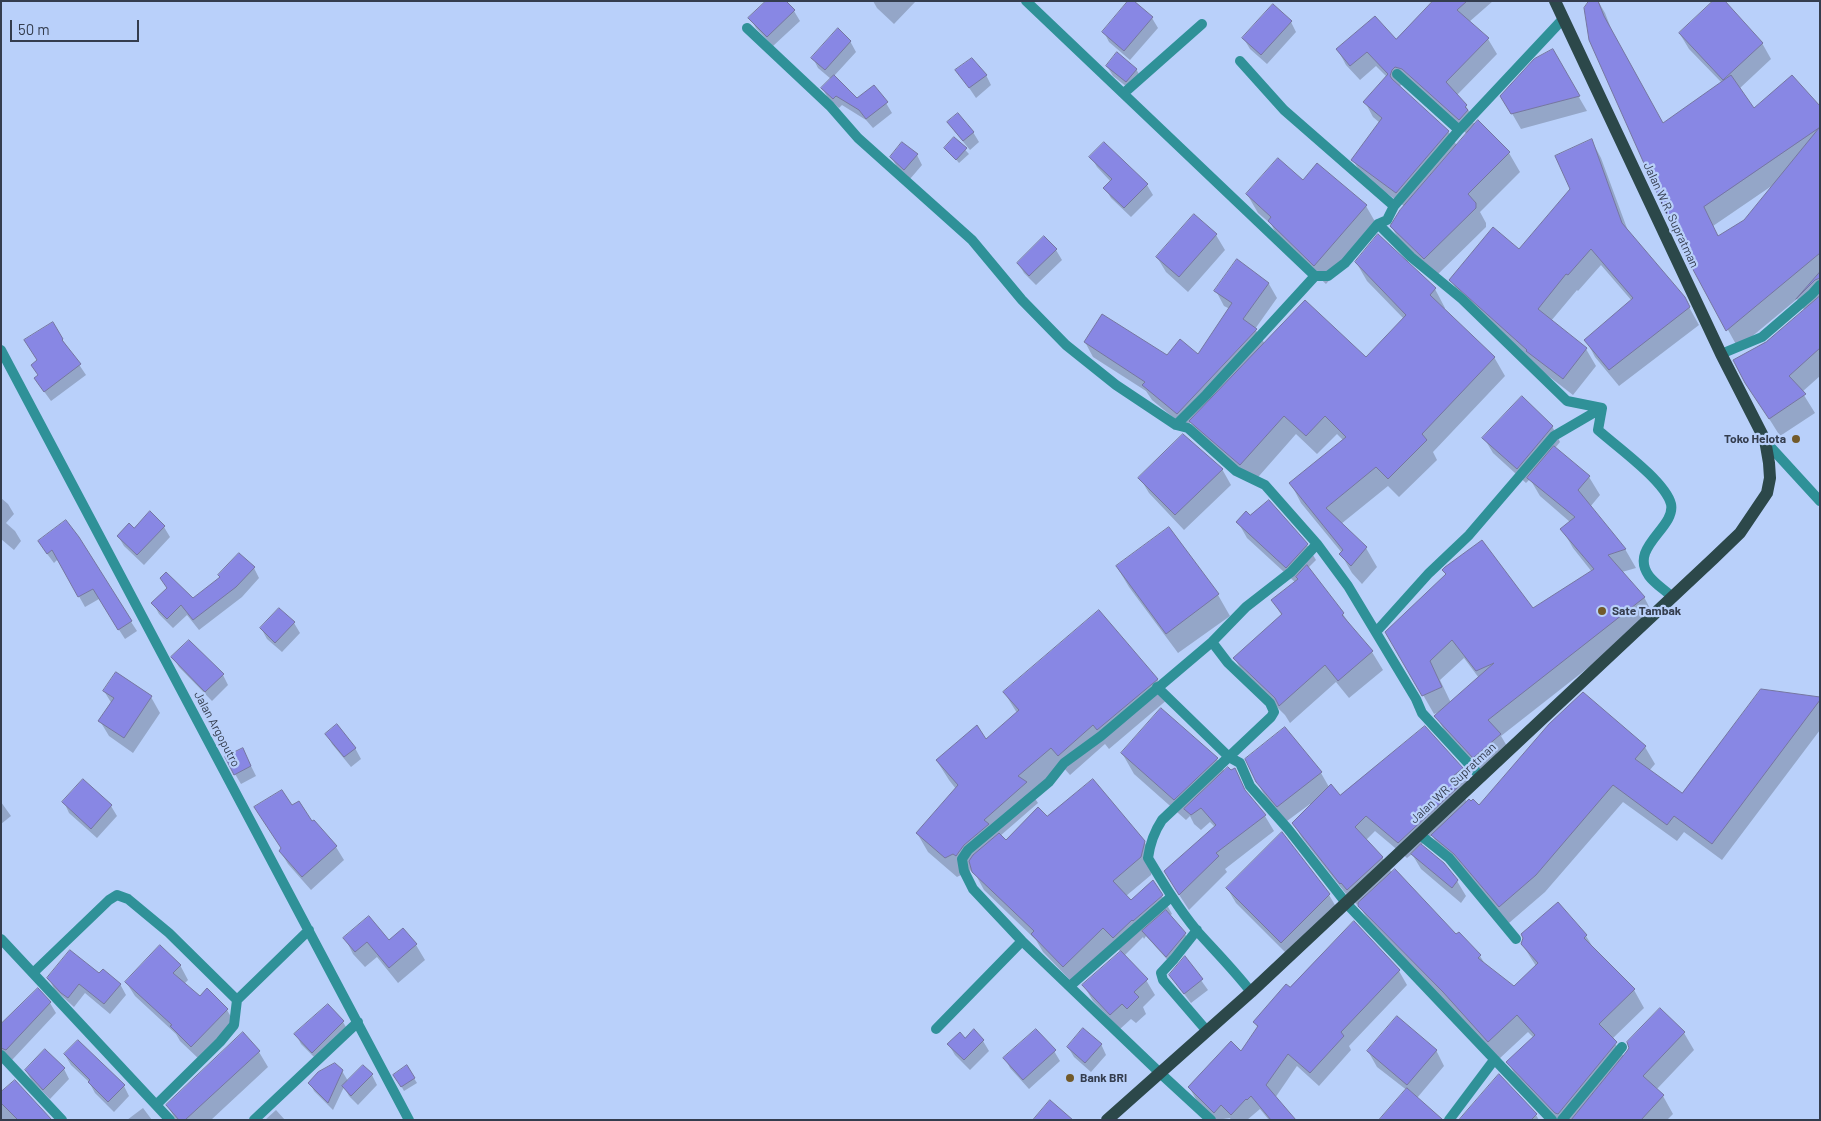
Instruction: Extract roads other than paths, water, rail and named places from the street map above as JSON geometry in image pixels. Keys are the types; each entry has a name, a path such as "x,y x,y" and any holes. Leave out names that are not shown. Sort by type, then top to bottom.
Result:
{"main road":[{"name":"Jalan W.R. Supratman","path":"1555,1 1764,440"},
{"name":"Jalan WR. Supratman","path":"1107,1120 1251,992 1740,533 1767,493 1770,478 1770,462 1764,440"}],"street":[{"path":"1026,1 1124,93 1302,266 1315,276 1328,276 1345,263 1378,224 1387,220 1394,206 1459,130 1563,19"},
{"path":"1124,93 1202,24"},
{"path":"746,28 830,106 858,138 972,240 1022,300 1066,344 1116,385 1176,425 1188,428 1236,471 1265,485 1317,544 1348,586 1422,712 1480,776"},
{"path":"1240,61 1284,110 1394,206"},
{"path":"1397,74 1459,130"},
{"path":"1378,224 1411,257 1462,299 1567,401 1602,408"},
{"path":"1176,425 1315,276"},
{"path":"1722,354 1762,337 1820,285"},
{"name":"Jalan Argoputro","path":"1,350 409,1120"},
{"path":"1602,408 1598,430 1657,482 1670,502 1672,512 1669,519 1652,539 1644,558 1648,574 1672,597"},
{"path":"1376,632 1430,573 1469,535 1554,436 1602,408"},
{"path":"1764,440 1820,501"},
{"path":"1211,1120 1022,941 973,889 964,871 962,858 968,850 1049,782 1064,764 1101,736 1212,642 1246,608 1291,572 1317,544"},
{"path":"1212,642 1228,663 1270,703 1274,712 1271,717 1162,820 1155,830 1148,858 1171,897 1251,992"},
{"path":"1157,687 1229,757 1240,763 1250,786 1288,829 1346,903 1552,1120"},
{"path":"1419,834 1449,858 1516,939"},
{"path":"33,973 109,900 117,895 128,899 169,933 237,1000"},
{"path":"1070,986 1171,897"},
{"path":"156,1105 220,1042 234,1025 237,1000 309,930"},
{"path":"1197,930 1174,960 1161,973 1163,980 1207,1031"},
{"path":"1,939 170,1120"},
{"path":"936,1029 1022,941"},
{"path":"254,1120 358,1022"},
{"path":"1562,1120 1622,1047"},
{"path":"1,1055 62,1120"},
{"path":"1449,1120 1494,1060"}],"place":[{"name":"Toko Helota","path":"1796,439"},
{"name":"Sate Tambak","path":"1602,611"},
{"name":"Bank BRI","path":"1070,1078"}]}
